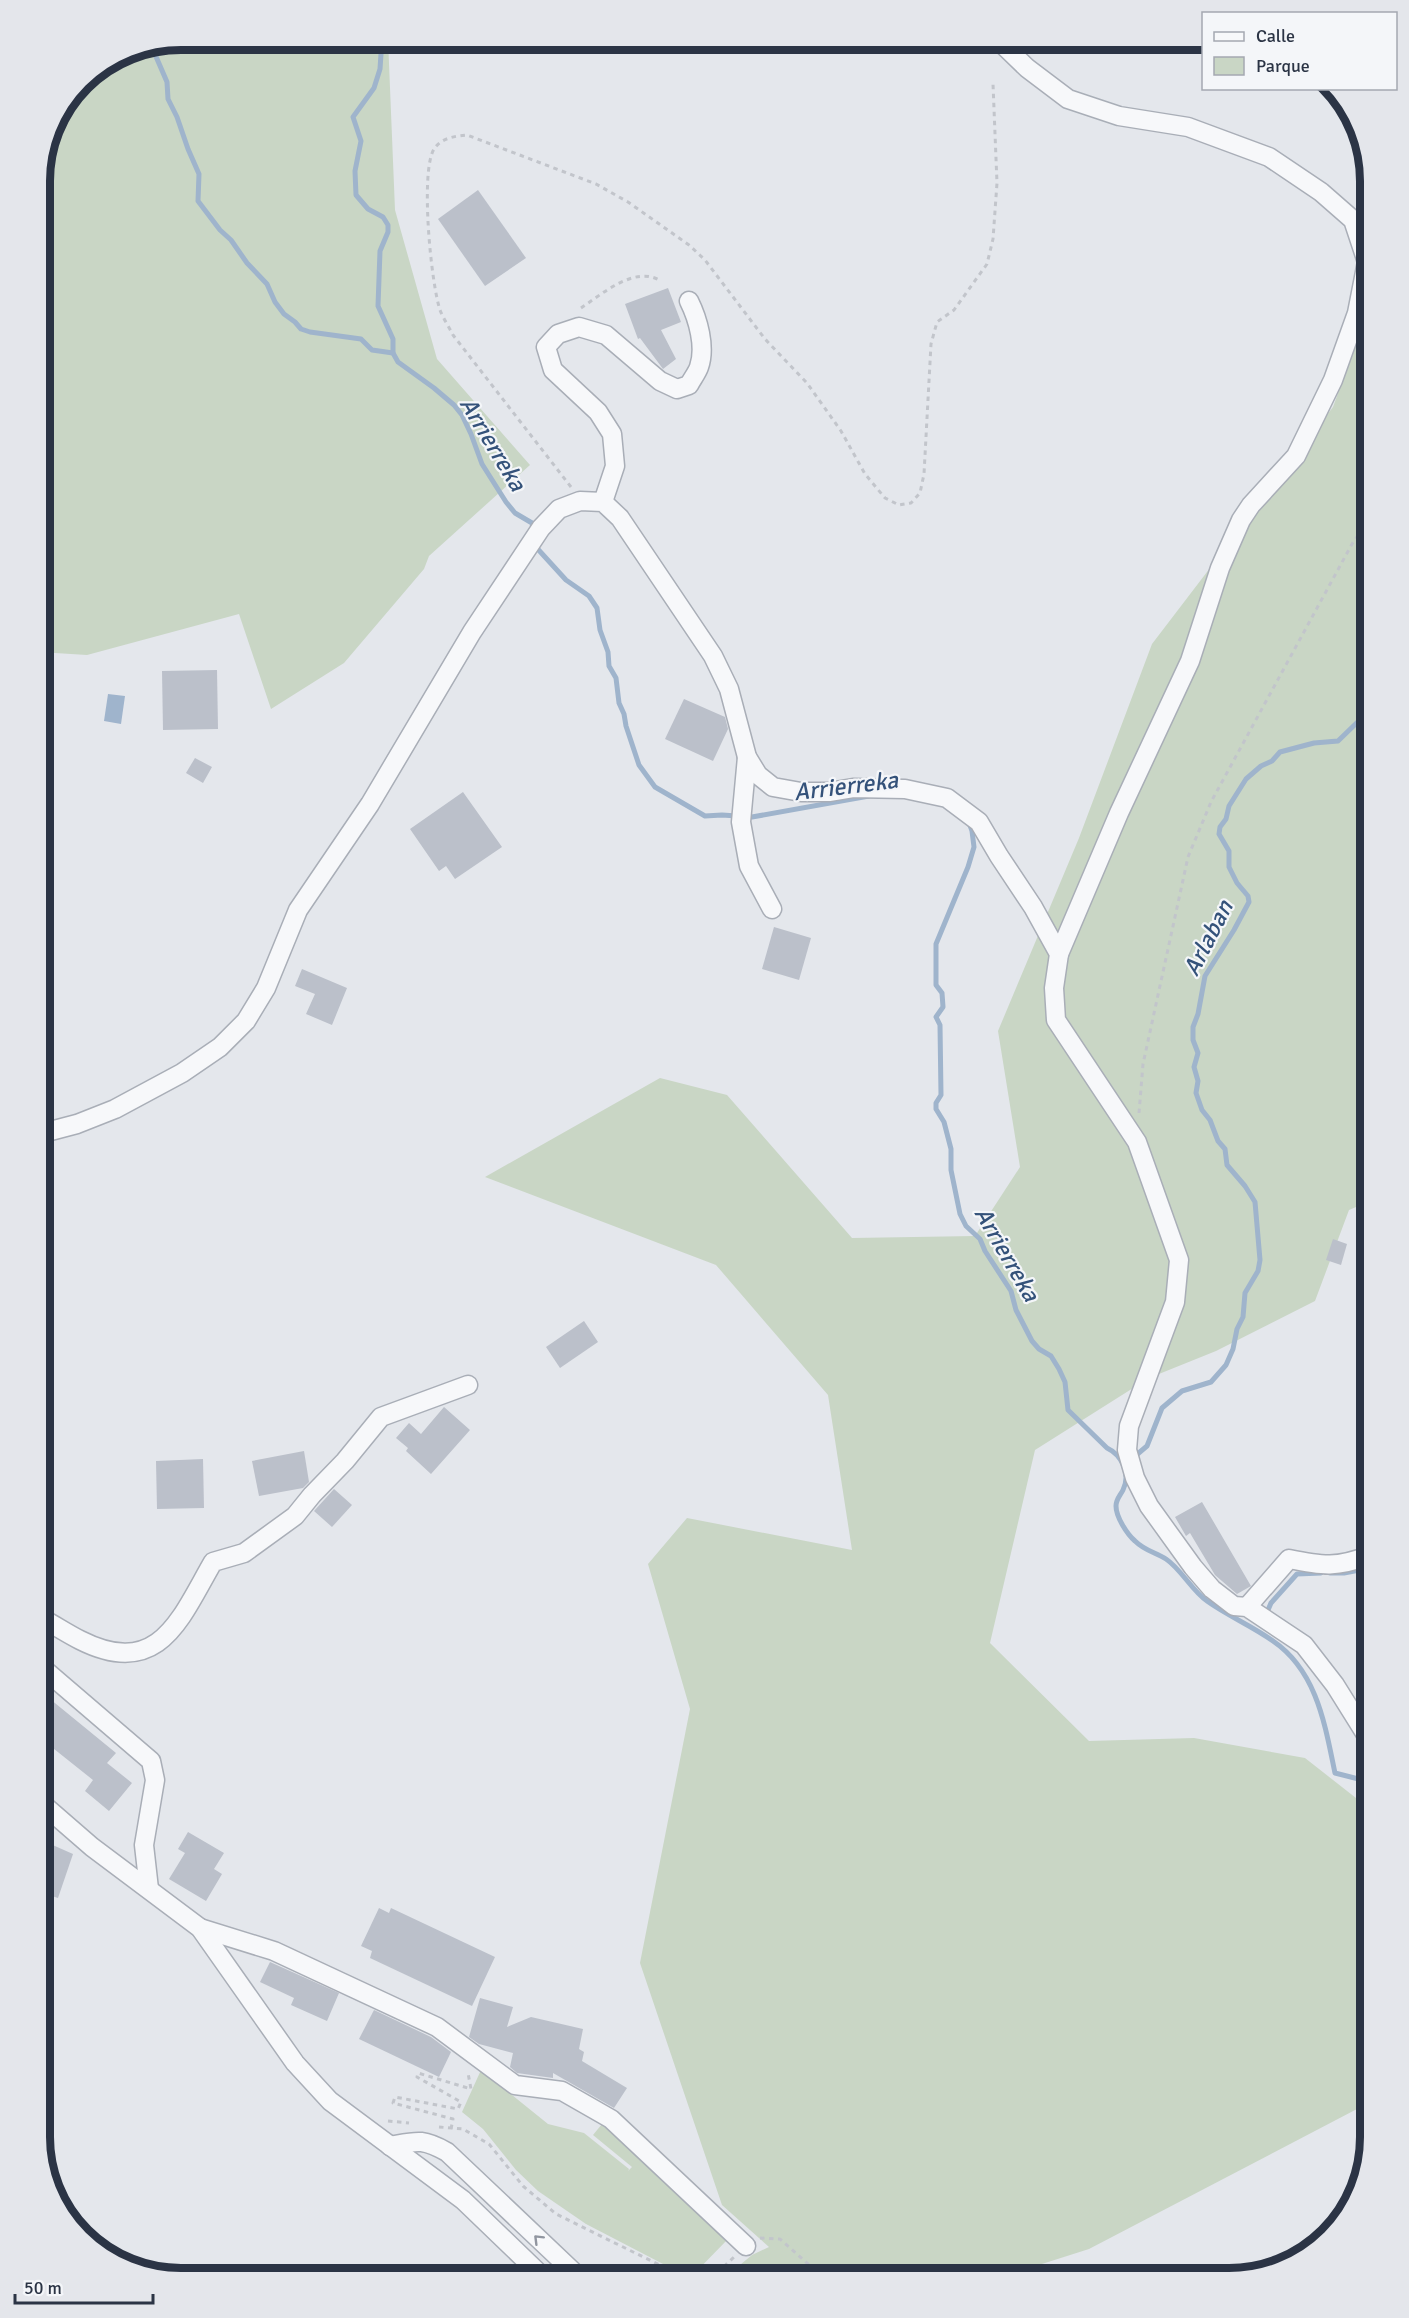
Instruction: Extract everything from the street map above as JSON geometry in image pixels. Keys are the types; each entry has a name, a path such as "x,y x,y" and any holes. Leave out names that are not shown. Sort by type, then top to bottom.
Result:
{"street":[{"path":"1008,50 1027,68 1068,99 1119,117 1188,127 1269,157 1321,192 1353,220 1360,243"},
{"path":"1360,296 1357,313 1333,380 1296,456 1251,505 1241,520 1220,568 1190,661 1115,823 1059,954 1054,988 1056,1020 1137,1142 1179,1260 1175,1302 1129,1426 1127,1450 1136,1478 1149,1506 1193,1567 1212,1589 1234,1606 1247,1607 1304,1644 1335,1685 1360,1725"},
{"path":"603,502 615,466 612,434 598,412 553,370 546,347 558,334 579,327 606,335 660,381 677,389 689,385 700,366 701,343 697,317 689,301"},
{"path":"50,1131 77,1124 115,1109 182,1073 220,1047 246,1021 266,988 298,910 370,804 454,662 541,528 559,510 580,501 603,502 620,518 713,656 729,689 747,757 758,776 773,787 801,792 829,792 853,788 906,789 947,798 979,822 1033,907 1059,954"},
{"path":"747,757 742,813 749,866 772,909"},
{"path":"50,1623 81,1641 112,1651 133,1652 157,1645 175,1628 213,1562 244,1552 295,1516 381,1417 468,1385"},
{"path":"1247,1607 1289,1559 1323,1566 1350,1563 1360,1559"},
{"path":"50,1674 151,1761 155,1780 144,1845 149,1889"},
{"path":"50,1810 113,1862 200,1928 295,2063 330,2101 463,2200 534,2268"},
{"path":"113,1862 135,1857 144,1845"},
{"path":"200,1928 273,1951 437,2027 515,2085 562,2091 611,2119 746,2246"},
{"path":"390,2146 419,2140 447,2152 569,2268"}],"path":[{"path":"580,501 564,476 494,390 453,335 440,310 432,277 428,216 429,159 435,146 451,136 466,135 596,184 628,202 689,245 705,260 765,339 807,383 841,431 866,474 885,498 899,505 911,503 920,493 924,474 931,344 938,322 954,310 987,264 993,239 997,183 993,84"},
{"path":"558,334 574,312 634,276 650,275 659,280"},
{"path":"1137,1142 1143,1064 1188,857 1211,802 1360,532"},
{"path":"451,2128 453,2119 393,2103 394,2097 458,2109 461,2102 417,2077 418,2073 471,2089 463,2046"},
{"path":"384,2121 413,2124"},
{"path":"432,2126 463,2129 489,2144 523,2186 556,2214 666,2268"},
{"path":"723,2268 752,2241 764,2237 780,2239 813,2268"}],"green space":[{"path":"172,50 388,50 395,210 437,359 530,465 429,556 424,569 344,663 271,709 239,614 87,655 50,653 50,172 56,138 63,123 77,101 94,82 123,63 155,52"},
{"path":"1020,50 1070,50 1042,54"},
{"path":"1360,333 1360,1205 1349,1210 1315,1301 1216,1351 1149,1378 1035,1450 990,1643 1089,1741 1194,1738 1305,1758 1360,1801 1360,2089 1357,2109 1089,2249 1029,2268 736,2268 752,2255 769,2247 722,2205 640,1963 690,1709 648,1564 687,1518 852,1550 828,1395 716,1265 485,1177 660,1078 727,1095 852,1238 975,1236 1020,1167 998,1031 1079,838 1152,644 1333,407"},
{"path":"481,2070 548,2124 584,2133 629,2169 628,2171 632,2167 593,2135 602,2124 728,2239 700,2268 671,2268 586,2224 538,2191 516,2170 483,2129 462,2112"}],"water":[{"path":"108,694 125,696 121,724 104,721"}],"building":[{"path":"478,190 526,258 485,286 438,219"},
{"path":"668,288 681,322 661,330 676,359 663,369 640,338 638,339 625,304"},
{"path":"217,670 218,729 163,730 162,671"},
{"path":"684,699 725,717 728,729 713,761 665,739"},
{"path":"195,758 212,767 203,783 186,773"},
{"path":"463,792 502,847 455,879 446,866 439,871 410,829"},
{"path":"774,927 811,938 799,980 762,969"},
{"path":"302,969 347,988 332,1025 306,1014 315,994 295,986"},
{"path":"1333,1239 1347,1244 1341,1265 1326,1260"},
{"path":"584,1321 598,1342 560,1368 546,1347"},
{"path":"444,1407 470,1430 431,1474 406,1451 408,1448 396,1438 409,1423 421,1434"},
{"path":"304,1451 309,1482 303,1488 259,1496 252,1461"},
{"path":"203,1459 204,1508 157,1509 156,1461"},
{"path":"334,1489 352,1505 332,1527 314,1511"},
{"path":"1202,1502 1251,1586 1237,1594 1215,1575 1190,1533 1186,1536 1175,1517"},
{"path":"50,1699 116,1753 107,1763 132,1783 109,1811 85,1791 93,1780 50,1746"},
{"path":"188,1832 224,1853 214,1869 222,1874 206,1901 169,1879 185,1853 178,1849"},
{"path":"50,1844 73,1854 58,1898 50,1895"},
{"path":"379,1908 389,1913 391,1908 495,1957 472,2006 370,1958 372,1951 361,1946"},
{"path":"270,1962 339,1993 327,2021 291,2005 294,1998 260,1982"},
{"path":"480,1998 513,2007 507,2027 531,2017 583,2029 579,2049 584,2052 582,2061 627,2088 614,2108 553,2073 553,2078 517,2073 510,2067 513,2053 479,2044 469,2037"},
{"path":"374,2010 431,2037 451,2052 439,2077 359,2039"}],"waterway":[{"name":"Arrierreka","path":"381,50 380,69 374,88 353,117 361,141 355,171 356,195 368,209 383,217 388,225 388,232 380,251 378,306 393,339 393,353 398,362 454,405 462,415 482,464 506,502 515,513 532,523 533,530"},
{"path":"154,52 167,82 168,99 199,174 198,201 247,263 267,284 275,302 284,314 301,329 361,339 372,350 393,353"},
{"name":"Arrierreka","path":"535,546 566,580 589,596 597,608 600,630 608,652 609,666 616,678 619,703 626,726 639,765 655,787 705,816 752,817 869,796"},
{"name":"Arlaban","path":"1134,1457 1147,1446 1162,1408 1182,1391 1211,1382 1226,1365 1243,1317 1245,1293 1258,1271 1260,1260 1255,1202 1227,1165 1225,1149 1218,1141 1196,1093 1198,1081 1194,1067 1198,1053 1193,1040 1193,1027 1198,1014 1205,976 1249,902 1248,896 1237,883 1229,867 1229,851 1219,834 1220,827 1226,819 1229,806 1246,779 1261,766 1272,761 1280,752 1314,743 1338,741 1360,720"},
{"name":"Arrierreka","path":"968,820 974,847 936,944 936,985 942,993 943,1007 936,1017 940,1025 941,1095 936,1103 936,1109 944,1122 951,1149 951,1170 960,1214 966,1226 980,1239 985,1251 1011,1291 1016,1310 1032,1341 1039,1349 1051,1356 1059,1369 1065,1382 1068,1410 1121,1460 1126,1478 1116,1506 1125,1530 1139,1544 1171,1563 1207,1601 1273,1641 1288,1653 1300,1668 1317,1700 1335,1773 1360,1779"},
{"path":"1330,1573 1360,1570"},
{"path":"1268,1610 1271,1603 1297,1574 1321,1573"}]}
